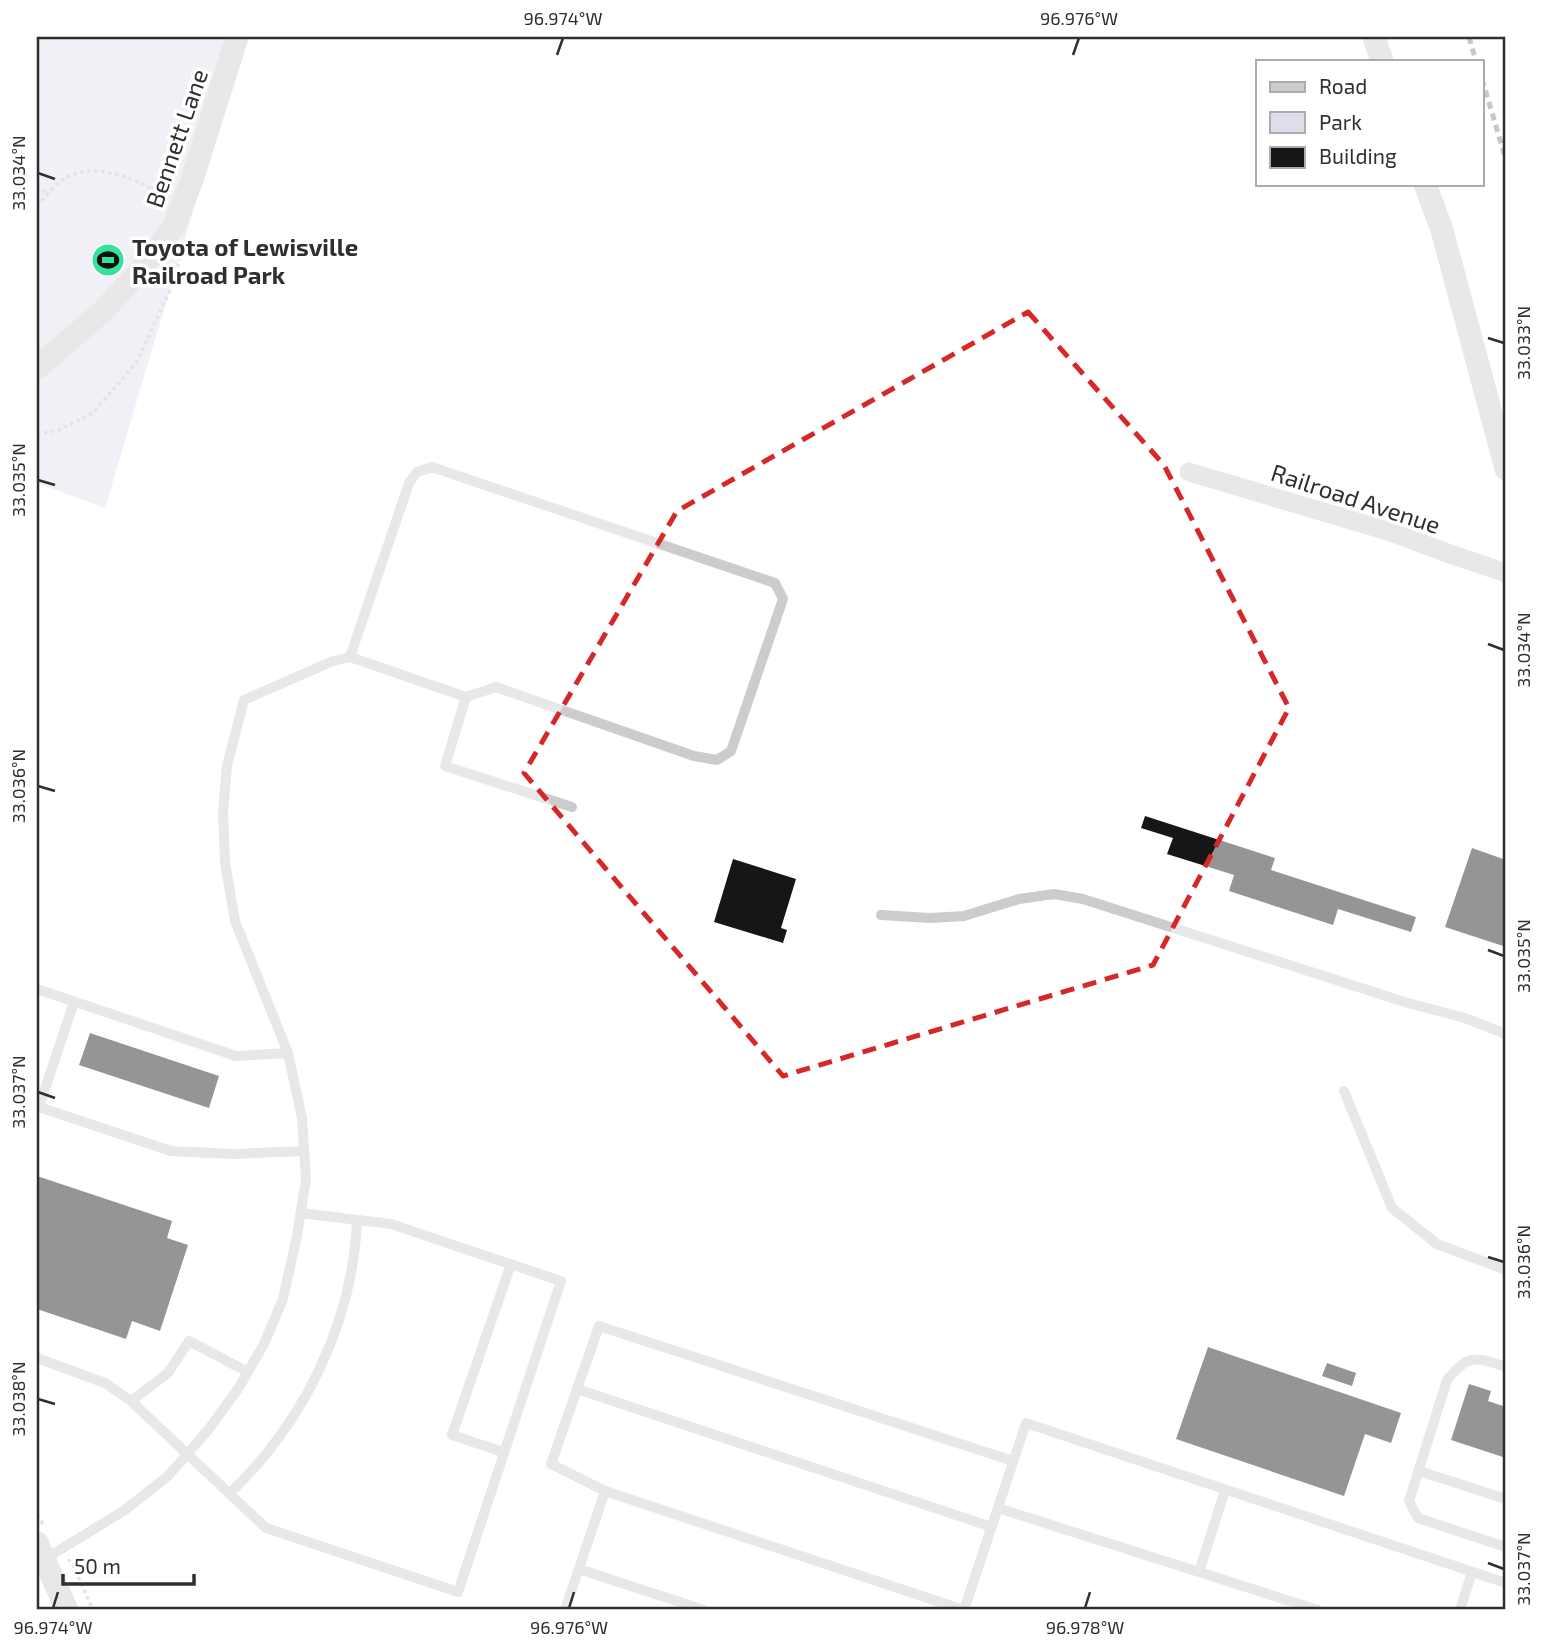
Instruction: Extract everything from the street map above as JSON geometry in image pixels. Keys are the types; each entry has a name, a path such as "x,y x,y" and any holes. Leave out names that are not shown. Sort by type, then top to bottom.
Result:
{"street":[{"name":"Bennett Lane","path":"37,368 103,311 142,269 174,226 192,180 237,37"},
{"path":"1374,37 1382,60"},
{"path":"1427,186 1442,230 1506,468"},
{"name":"Railroad Avenue","path":"1189,472 1391,531 1506,573"},
{"path":"39,1555 67,1610"}],"lane":[{"path":"39,1555 125,1510 167,1476 215,1420 248,1373 283,1299 306,1179 302,1118 288,1053 235,921 225,862 223,813 227,766 244,700 333,661 350,657 466,697 496,687 694,756 717,760 732,751 783,600 775,583 432,467 417,472 409,483 350,657"},
{"path":"466,697 444,766 572,807"},
{"path":"881,915 930,918 964,916 1019,899 1054,894 1083,899 1408,1003 1465,1018 1506,1034"},
{"path":"37,989 236,1056 288,1053"},
{"path":"74,1002 38,1108 171,1151 233,1154 304,1151"},
{"path":"1344,1091 1392,1208 1437,1244 1506,1270"},
{"path":"37,1358 105,1383 131,1401 266,1528 458,1592 561,1281 391,1224 301,1213"},
{"path":"230,1493 247,1477 279,1437 306,1396 328,1352 345,1300 356,1253 357,1220"},
{"path":"503,1452 453,1435 510,1264"},
{"path":"1013,1461 599,1326 551,1464 605,1491 964,1610 1026,1423 1506,1583"},
{"path":"131,1401 168,1373 189,1341 248,1373"},
{"path":"1506,1367 1478,1358 1460,1364 1447,1380 1409,1501 1418,1518 1506,1547"},
{"path":"577,1389 992,1527"},
{"path":"1419,1471 1506,1499"},
{"path":"1199,1572 1226,1490"},
{"path":"565,1610 605,1491"},
{"path":"998,1508 1318,1610"},
{"path":"579,1569 704,1610"},
{"path":"1460,1610 1472,1572"}],"path":[{"path":"37,206 65,178 90,170 134,179 152,190"},
{"path":"37,186 49,194"},
{"path":"73,1565 93,1610"}],"highlighted area":[{"path":"1028,312 1164,465 1289,708 1153,965 783,1076 524,773 677,511"}],"green space":[{"name":"Toyota of Lewisville Railroad Park","path":"37,37 245,37 105,508 37,483"}],"building":[{"path":"1145,816 1275,858 1271,870 1416,917 1411,932 1338,909 1333,925 1229,891 1234,875 1167,854 1173,838 1141,828"},
{"path":"1472,848 1506,860 1506,947 1445,927"},
{"path":"733,859 796,879 781,928 787,930 783,943 714,922"},
{"path":"90,1033 219,1076 209,1108 79,1065"},
{"path":"37,1176 172,1221 167,1238 188,1245 160,1331 132,1321 126,1339 37,1309"},
{"path":"1208,1347 1401,1413 1391,1443 1365,1434 1344,1496 1176,1439"},
{"path":"1327,1363 1356,1373 1352,1386 1322,1376"},
{"path":"1469,1384 1491,1391 1488,1401 1506,1407 1506,1458 1451,1440"}],"railway":[{"path":"1469,37 1476,60"},
{"path":"1484,86 1506,160"}],"place":[{"name":"Toyota of Lewisville Railroad Park","path":"108,260"}]}
